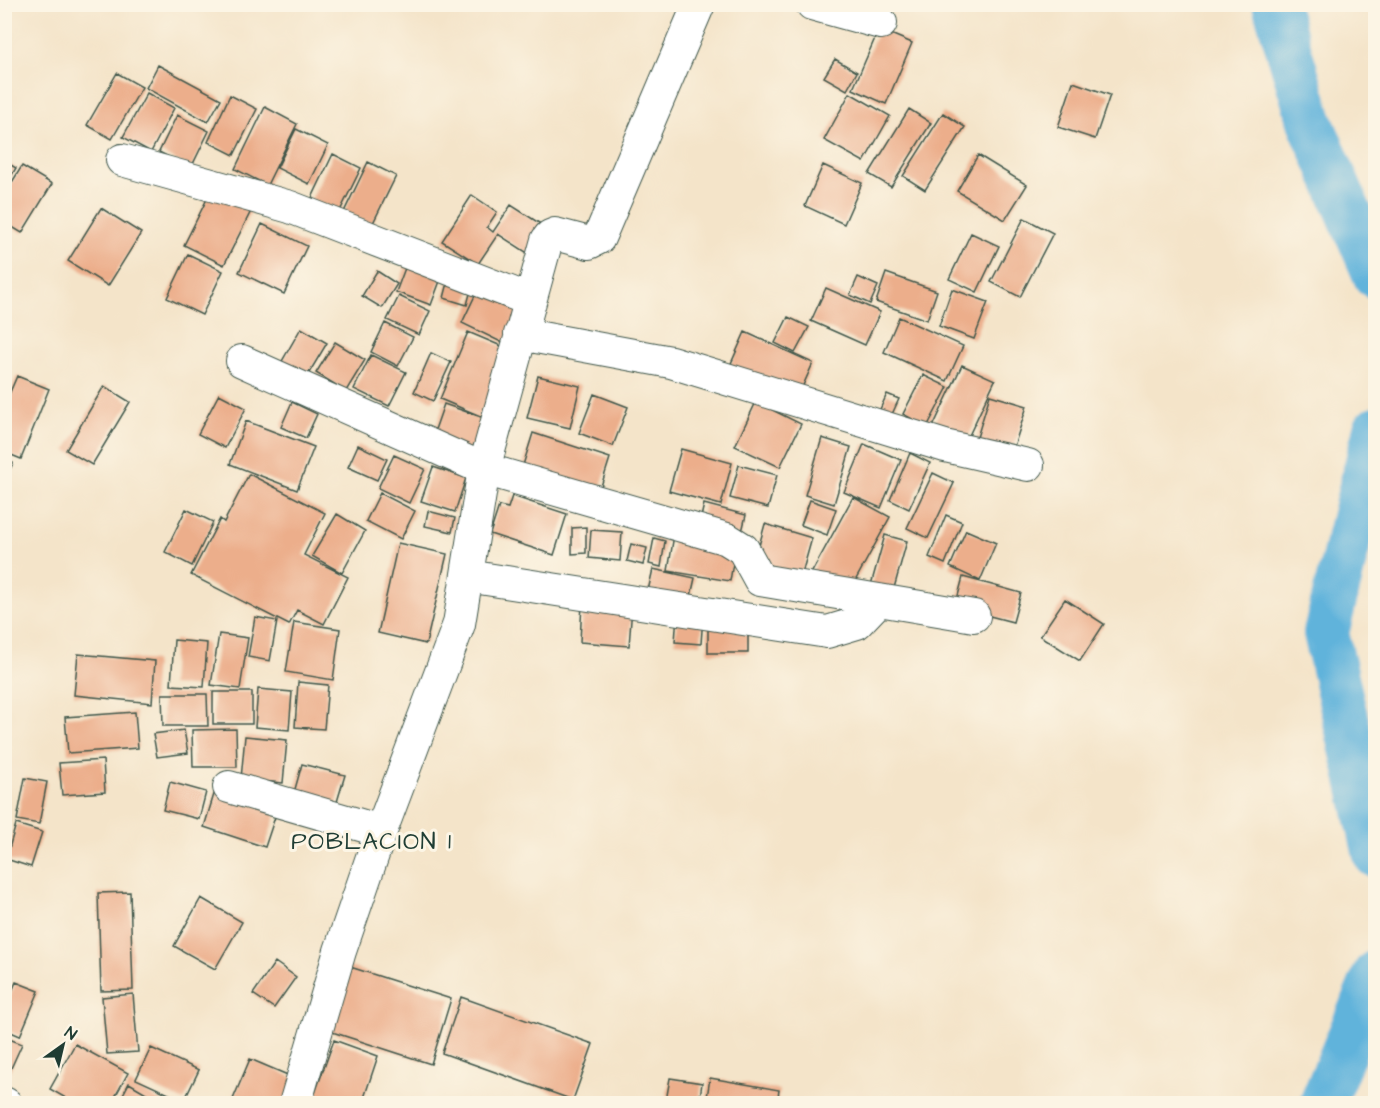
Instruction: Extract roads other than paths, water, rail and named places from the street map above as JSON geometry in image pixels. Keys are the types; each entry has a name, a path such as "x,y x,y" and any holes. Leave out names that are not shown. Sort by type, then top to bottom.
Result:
{"street":[{"path":"295,1104 340,951 381,831 459,624 484,469 520,334 550,236 555,234 589,243 599,238 699,4"},
{"path":"812,4 880,23"},
{"path":"122,160 290,207 530,300"},
{"path":"520,334 671,362 945,446 1028,465"},
{"path":"242,361 484,469 727,539 743,549 760,580 974,616"},
{"path":"467,576 827,632 857,623 879,600"},
{"path":"230,787 381,831"}],"waterway":[{"path":"1275,4 1310,121 1376,276"},
{"path":"1376,429 1326,633 1376,855"},
{"path":"1322,1104 1376,973"}],"district":[{"name":"POBLACION 1","path":"372,842"}]}
